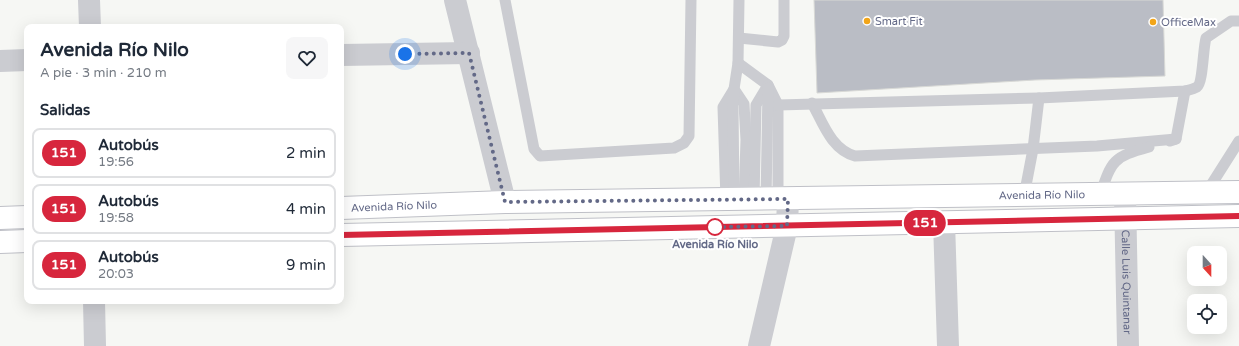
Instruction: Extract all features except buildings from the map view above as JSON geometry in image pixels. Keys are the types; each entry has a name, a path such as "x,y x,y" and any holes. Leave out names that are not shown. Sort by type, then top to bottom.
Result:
{"main road":[{"name":"Avenida Río Nilo","path":"344,208 505,202 756,200 1239,192"},
{"path":"344,235 1239,216"},
{"path":"0,218 24,217"},
{"path":"0,242 24,241"}],"street":[{"path":"89,0 90,24"},
{"path":"456,0 505,202"},
{"path":"344,55 469,53"},
{"path":"0,61 24,60"},
{"name":"Calle Luis Quintanar","path":"1125,194 1128,346"},
{"path":"756,200 787,226 759,346"},
{"path":"944,222 948,346"},
{"path":"94,304 95,346"}],"lane":[{"path":"505,0 534,150 540,156 674,148 684,143 689,136 691,0"},
{"path":"739,0 738,63 734,89 723,107 756,200"},
{"path":"739,38 778,42 782,40 784,36 784,0"},
{"path":"778,104 1039,98 1185,91 1198,86 1202,80 1203,52 1206,38 1231,21 1239,21"},
{"path":"738,63 768,85 778,104 756,200"},
{"path":"756,200 768,85"},
{"path":"734,89 744,104 746,140 756,200"},
{"path":"1176,139 1185,91"},
{"path":"1024,196 1033,149 1039,98"},
{"path":"812,103 834,144 844,152 855,156 1097,146 1176,139"},
{"path":"1100,195 1109,169 1119,158 1131,152 1176,139"},
{"path":"1206,193 1239,142"}],"bus line":[{"name":"151","path":"344,235 1239,216"}],"place":[{"name":"Smart Fit","path":"867,21"},
{"name":"OfficeMax","path":"1153,22"},
{"name":"Avenida Río Nilo","path":"715,227"}],"route":[{"path":"405,54 469,53 505,202 788,199 787,226 715,227"}]}
